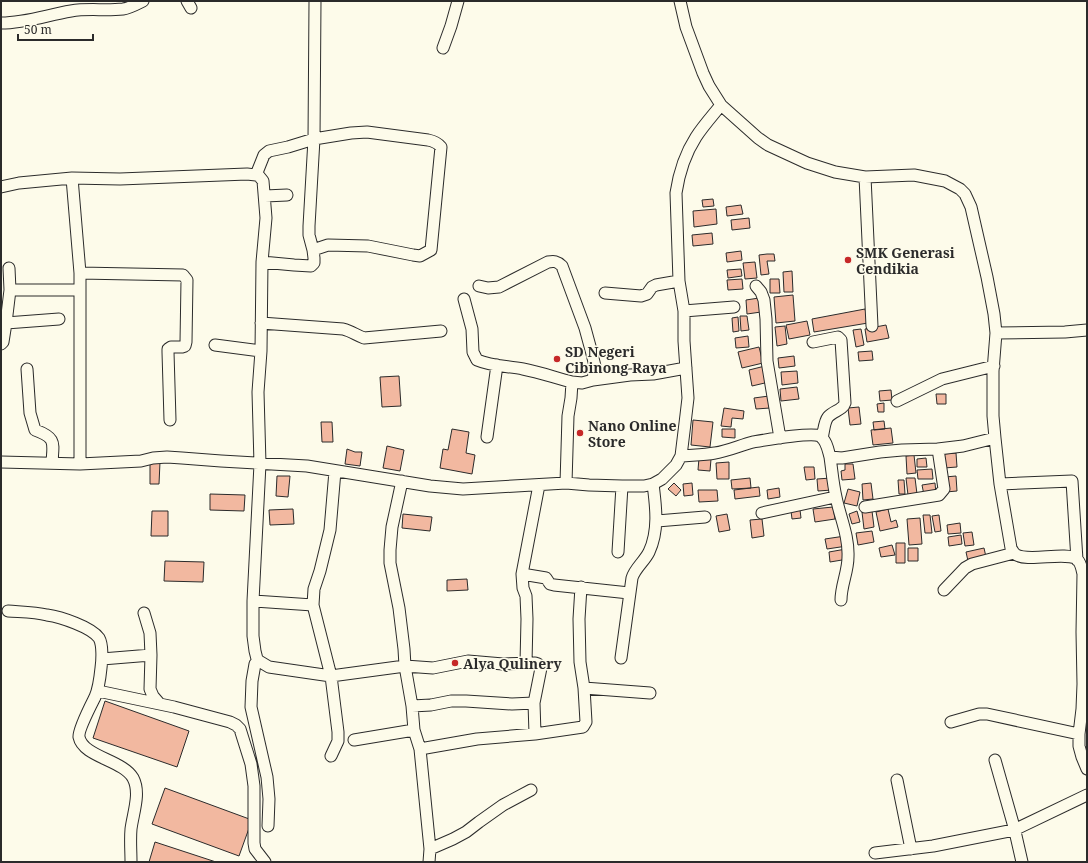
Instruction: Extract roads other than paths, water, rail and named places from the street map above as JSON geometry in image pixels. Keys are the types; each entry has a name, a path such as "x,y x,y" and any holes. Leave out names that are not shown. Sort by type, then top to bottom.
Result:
{"street":[{"path":"1,23 19,22 88,9 124,9 143,1"},
{"path":"262,262 308,266 314,263 313,250 309,235 309,226 314,139 315,1"},
{"path":"443,48 458,1"},
{"path":"680,1 686,27 704,77 722,105 758,138 774,149 807,164 851,176 865,177 914,175 945,181 960,189 965,194 971,207 994,314 996,333 993,416 1000,484 1010,544 1014,553 1018,556 1069,557 1077,560 1080,562 1083,574 1085,683 1079,746 1087,769"},
{"path":"1,462 80,464 141,461 167,457 308,466 430,486 463,489 566,483 622,486 644,486 653,484 662,479 676,465 681,456 688,398 684,341 684,311 679,280 676,193 678,179 688,152 696,136 722,105"},
{"path":"256,175 264,155 269,151 314,139 367,132 434,141 438,144 441,151 432,250 420,256 368,246 328,245 313,250"},
{"path":"1,187 72,178 120,179 208,174 247,174 260,176 263,181 266,218 262,262 261,351 258,392 260,464 253,601 255,651 259,662 269,666 332,676 405,666 433,668 470,661 503,664 538,664 541,668 534,703 535,734"},
{"path":"865,177 872,326"},
{"path":"72,178 80,273 80,464"},
{"path":"265,196 287,195"},
{"path":"479,286 488,288 499,287 548,262 554,261 559,263 562,266 585,328 595,366 593,380"},
{"path":"1,344 3,342 10,290 9,268"},
{"path":"80,273 183,275 187,280 185,346 171,347 168,349 170,420"},
{"path":"605,293 641,296 648,294 652,287 656,285 679,280"},
{"path":"756,286 761,292 764,300 767,361 780,438"},
{"path":"10,290 80,290"},
{"path":"464,299 472,329 473,352 477,360 483,363 524,369 572,382 582,383 593,380 630,375 653,374 686,368"},
{"path":"684,311 734,307"},
{"path":"6,323 59,319"},
{"path":"261,323 343,329 351,331 364,338 441,331"},
{"path":"996,333 1065,332 1087,330"},
{"path":"813,342 838,337 841,340 846,403 842,408 833,412 827,418 822,438"},
{"path":"215,345 261,351"},
{"path":"488,437 497,365"},
{"path":"897,401 942,378 994,366"},
{"path":"27,369 30,413 35,430 44,433 52,439 52,463"},
{"path":"566,483 568,416 572,398 572,382"},
{"path":"681,456 715,453 738,448 752,442 780,438 815,435 822,438 828,446 836,497 848,548 849,559 841,600"},
{"path":"830,458 842,458 902,450 938,449 963,446 995,438"},
{"path":"865,507 939,495 944,489 938,449"},
{"path":"331,756 338,741 332,676 313,605 315,585 330,530 335,471"},
{"path":"402,481 392,527 390,563 399,608 414,730 420,749 430,849 429,862"},
{"path":"1000,484 1072,481 1077,560"},
{"path":"622,658 633,573 648,553 652,544 657,521 653,484"},
{"path":"526,663 526,596 523,588 522,574 539,485"},
{"path":"618,552 622,486"},
{"path":"762,513 836,497"},
{"path":"657,521 705,517"},
{"path":"944,590 964,568 972,564 1014,553"},
{"path":"522,574 546,578 550,584 554,585 630,593"},
{"path":"420,749 476,739 535,734 583,727 585,725 584,688 580,662 579,619 581,587"},
{"path":"253,601 313,605"},
{"path":"8,611 48,615 81,625 93,632 100,639 102,659 98,691 81,728 79,736 82,744 92,752 128,771 133,778 136,786 136,795 131,829 131,862"},
{"path":"144,613 150,633 150,689 153,696 159,703"},
{"path":"102,659 151,655"},
{"path":"259,662 255,664 254,667 251,707 267,777 269,799 268,826"},
{"path":"584,688 650,693"},
{"path":"98,691 191,711 230,722 240,729 251,764 254,786 255,849 265,862"},
{"path":"412,706 431,705 451,701 512,704 534,703"},
{"path":"951,722 979,714 987,714 1079,734"},
{"path":"354,740 414,730"},
{"path":"995,760 1022,862"},
{"path":"896,780 911,849"},
{"path":"430,849 466,832 503,805 531,790"},
{"path":"875,853 934,846 1014,830 1087,795"}],"place":[{"name":"SMK Generasi Cendikia","path":"848,260"},
{"name":"SD Negeri Cibinong Raya","path":"557,359"},
{"name":"Nano Online Store","path":"580,433"},
{"name":"Alya Qulinery","path":"455,663"}]}
